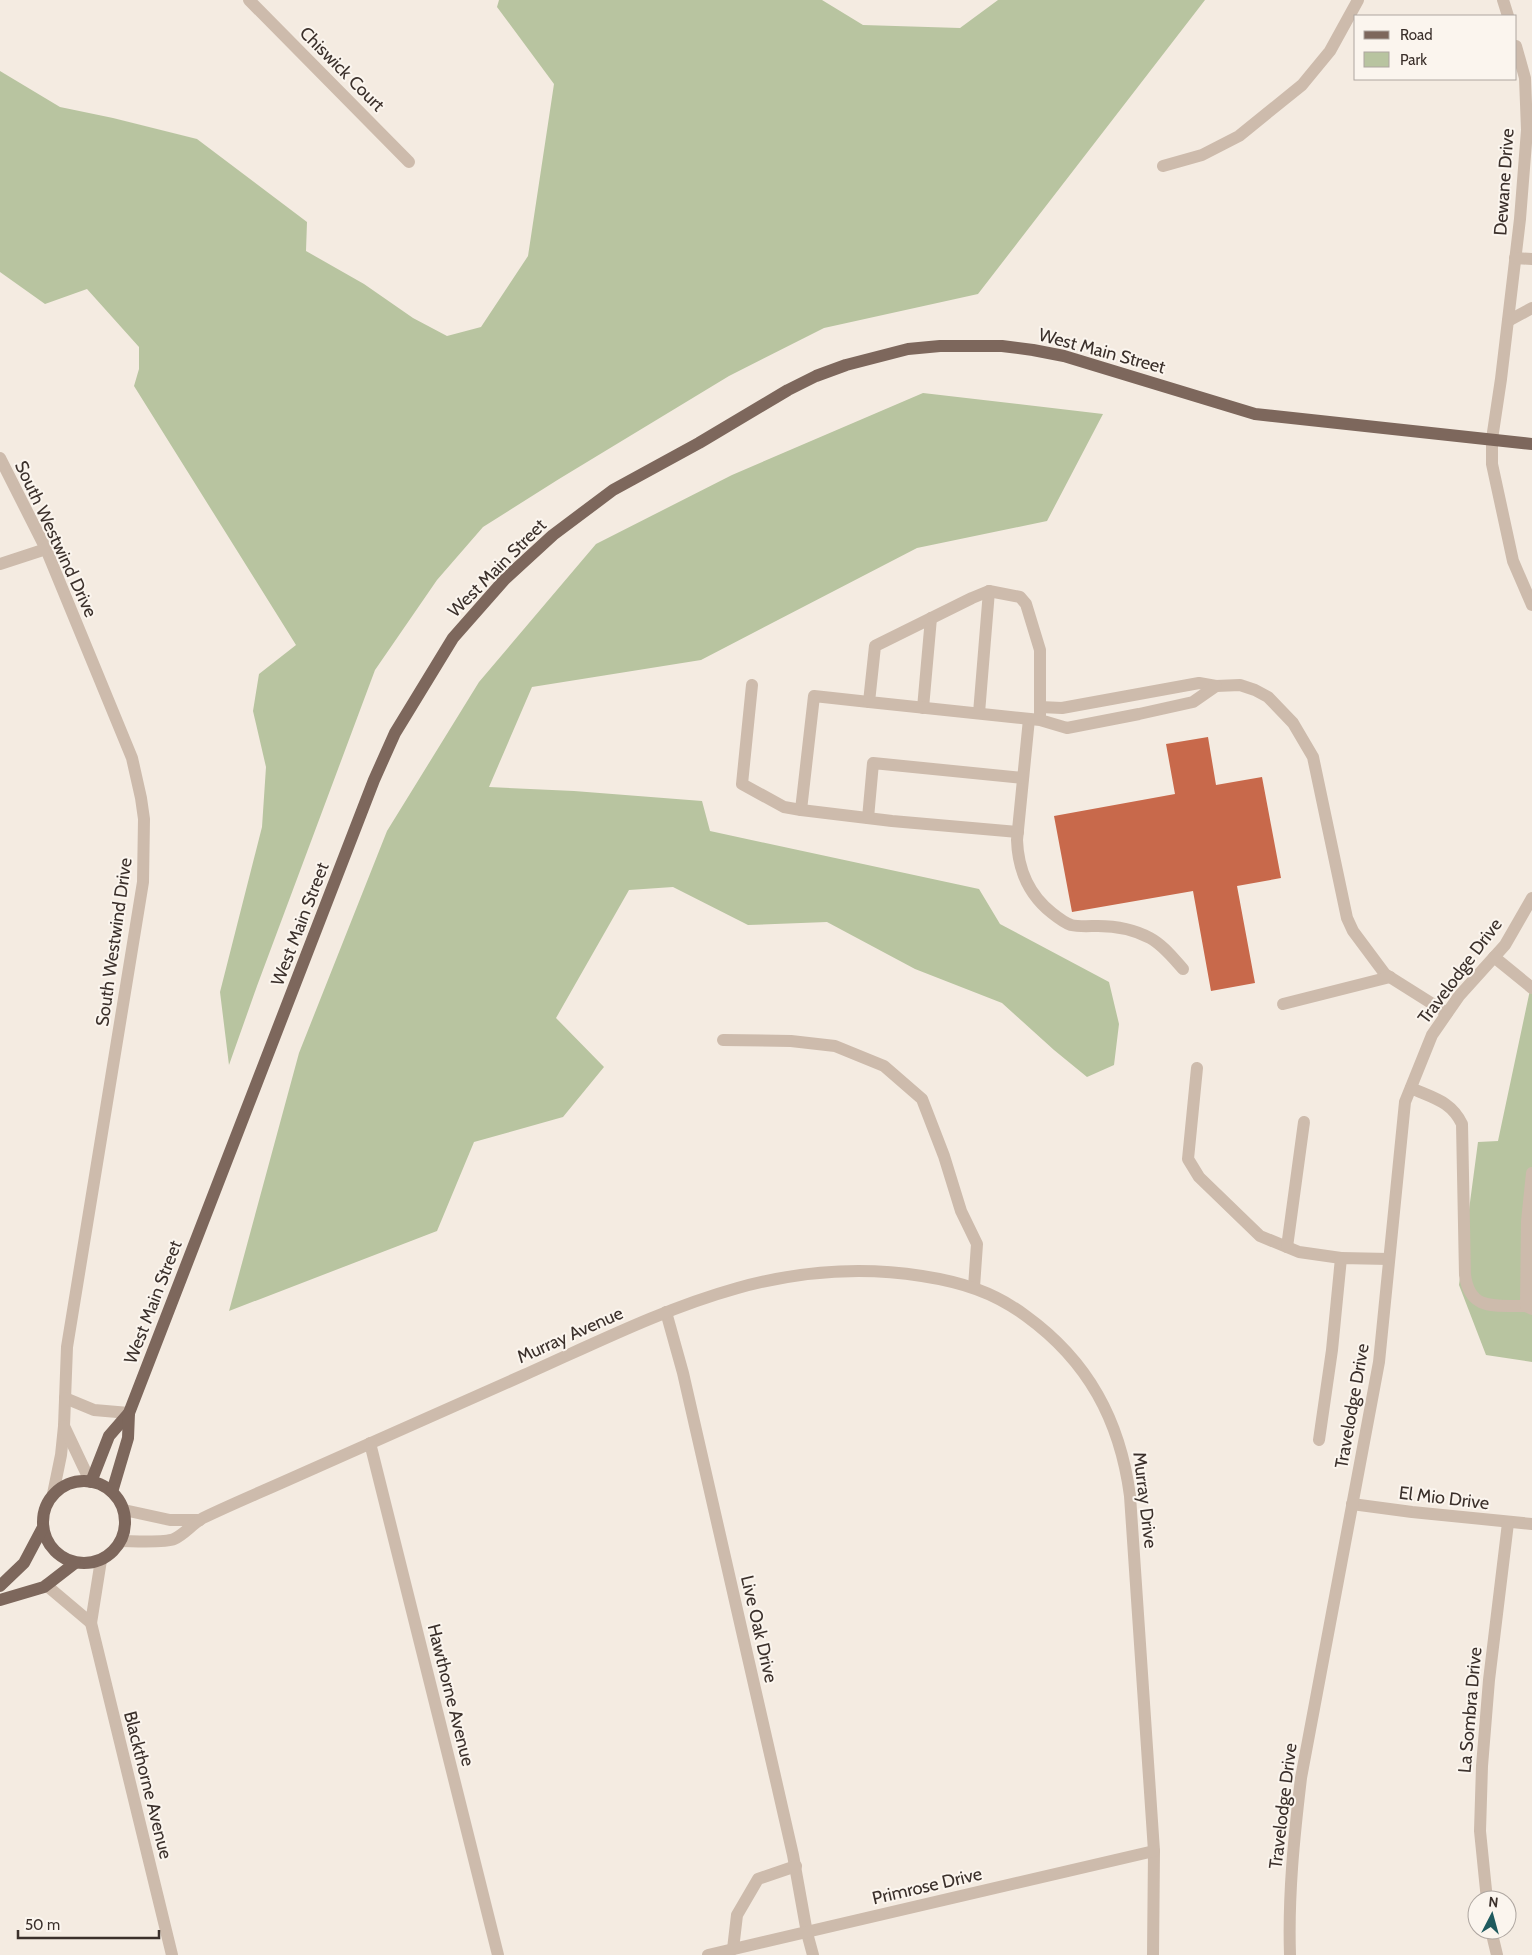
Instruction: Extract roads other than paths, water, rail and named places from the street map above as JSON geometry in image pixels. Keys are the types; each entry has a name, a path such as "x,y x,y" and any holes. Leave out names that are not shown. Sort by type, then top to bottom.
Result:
{"main road":[{"name":"West Main Street","path":"90,1481 110,1436 129,1413 374,780 396,733 452,638 506,579 553,534 613,490 699,443 788,390 816,376 877,356 940,346 1002,346 1064,356 1255,414 1532,444"},
{"name":"West Main Street","path":"112,1492 128,1438 129,1413"},
{"path":"0,1586 24,1563 42,1529 44,1510 53,1494 70,1483 90,1481 103,1485 112,1492 124,1510 125,1527 121,1541 114,1552 102,1560 88,1564 75,1563 60,1556 48,1544 42,1529"},
{"path":"0,1600 46,1585 75,1563"}],"street":[{"name":"Chiswick Court","path":"249,0 409,162"},
{"path":"1162,166 1202,155 1239,136 1302,85 1330,52 1358,0"},
{"path":"1503,0 1508,15"},
{"name":"Dewane Drive","path":"1492,439 1520,219 1526,130 1525,78 1517,50"},
{"path":"1515,258 1532,259"},
{"path":"1508,321 1532,308"},
{"path":"1492,439 1492,464 1512,561 1532,605"},
{"name":"South Westwind Drive","path":"0,458 46,549 132,758 141,798 144,841 143,882 67,1347 64,1426 61,1455 53,1494"},
{"path":"0,564 46,549"},
{"path":"979,713 989,592"},
{"path":"869,702 874,646 972,598 989,592 1020,597 1026,604 1040,650 1040,707 1035,720 1023,778 1018,832 1018,859 1023,878 1043,906 1056,916 1072,925 1108,926 1149,937 1164,948 1183,969"},
{"path":"924,708 931,618"},
{"path":"1040,707 1062,708 1199,683 1216,686 1240,685 1268,697 1293,723 1313,757 1347,918 1353,932 1386,974 1447,1013"},
{"path":"752,684 742,784 784,807 801,810 1018,832"},
{"path":"801,810 814,696 1035,720 1067,728 1193,702 1216,686"},
{"path":"868,818 873,763 1023,778"},
{"name":"Travelodge Drive","path":"1290,1955 1294,1833 1301,1778 1380,1362 1405,1102 1432,1035 1458,996 1505,945 1532,898"},
{"path":"1494,957 1532,988"},
{"path":"1283,1004 1390,977"},
{"path":"723,1040 791,1041 835,1046 884,1066 922,1099 944,1156 961,1211 977,1244 974,1287"},
{"path":"1197,1068 1188,1159 1198,1176 1260,1236 1299,1252 1341,1258 1389,1259"},
{"path":"1411,1088 1448,1105 1457,1113 1462,1124 1465,1275 1469,1293 1482,1304 1529,1307 1527,1221 1532,1173"},
{"path":"1286,1247 1304,1122"},
{"path":"1319,1440 1332,1350 1341,1258"},
{"name":"Murray Avenue","path":"121,1541 173,1540 200,1520 370,1443 666,1312 734,1288 760,1281 838,1271 907,1274 974,1287"},
{"name":"Murray Drive","path":"974,1287 1019,1310 1059,1343 1076,1362 1094,1388 1110,1417 1121,1448 1130,1496 1154,1851 1153,1955"},
{"name":"Live Oak Drive","path":"666,1312 682,1373 796,1866 807,1932 813,1955"},
{"path":"65,1398 94,1410 129,1413"},
{"name":"South Westwind Drive","path":"64,1426 90,1481"},
{"name":"Hawthorne Avenue","path":"370,1443 498,1955"},
{"name":"El Mio Drive","path":"1352,1504 1508,1523 1532,1524"},
{"name":"Murray Avenue","path":"124,1510 170,1520 200,1520"},
{"name":"La Sombra Drive","path":"1486,1890 1480,1831 1482,1766 1489,1680 1508,1523"},
{"name":"Blackthorne Avenue","path":"102,1560 91,1623 172,1955"},
{"path":"46,1585 91,1623"},
{"name":"Primrose Drive","path":"708,1955 1154,1851"},
{"path":"733,1948 737,1916 758,1879 796,1866"},
{"path":"1493,1940 1497,1955"}]}
